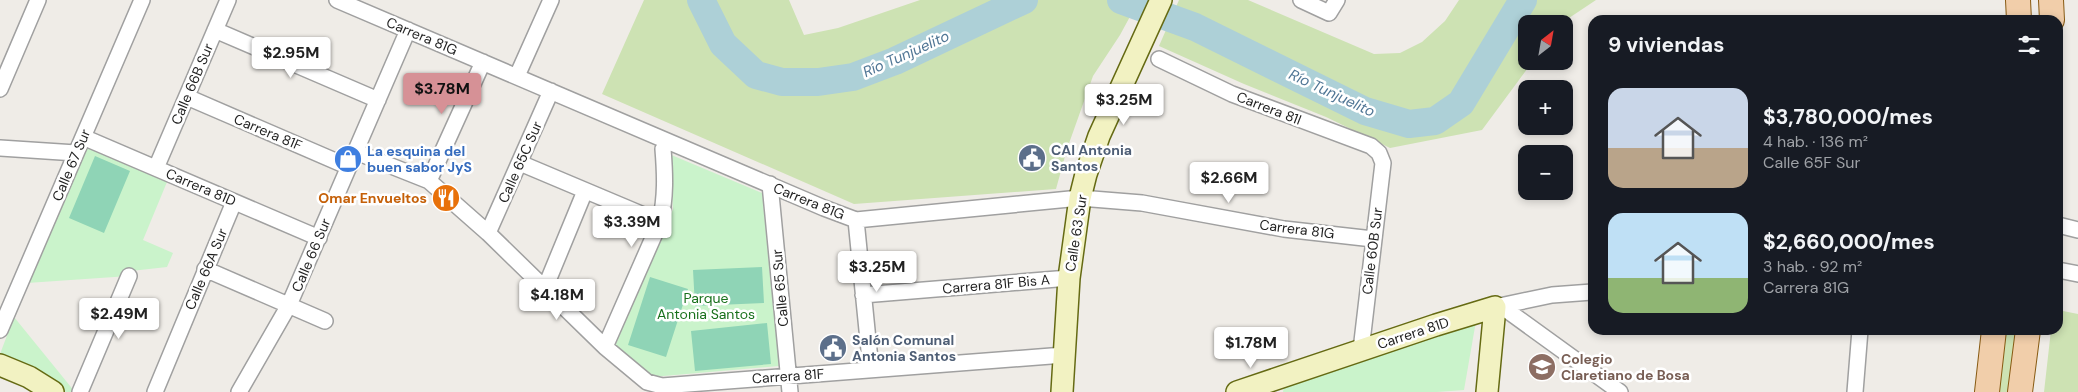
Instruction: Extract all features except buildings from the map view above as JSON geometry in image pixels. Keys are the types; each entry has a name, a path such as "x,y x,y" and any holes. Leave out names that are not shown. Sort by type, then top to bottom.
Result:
{"main road":[{"path":"2018,0 2019,15"},
{"path":"2051,0 2052,15"},
{"path":"1987,392 1993,335"},
{"path":"2020,392 2027,335"}],"street":[{"path":"0,89 38,0"},
{"name":"Calle 67 Sur","path":"0,330 142,0"},
{"name":"Calle 66B Sur","path":"156,168 228,0"},
{"name":"Carrera 81G","path":"337,0 856,220 1080,198 1142,203 1284,229 1373,239"},
{"path":"517,76 551,0"},
{"name":"Calle 63 Sur","path":"1062,392 1069,278 1080,198 1091,156 1161,0"},
{"path":"1301,0 1329,13 1337,0"},
{"path":"215,30 378,100"},
{"name":"Calle 66 Sur","path":"239,392 290,305 408,30"},
{"name":"Carrera 81I","path":"1160,59 1232,94 1372,146 1380,154"},
{"path":"429,181 482,62"},
{"name":"Calle 65C Sur","path":"488,233 551,91"},
{"name":"Carrera 81F","path":"186,97 349,167"},
{"name":"Carrera 81D","path":"83,137 319,238"},
{"path":"0,148 76,153"},
{"path":"605,347 660,222 665,191 663,149"},
{"name":"Carrera 81F","path":"356,152 429,181 488,233 605,347 647,382 662,386 701,387 789,376 1064,356"},
{"name":"Calle 60B Sur","path":"1361,350 1383,163 1380,154"},
{"path":"520,163 660,222"},
{"name":"Calle 65 Sur","path":"770,184 790,392"},
{"path":"545,288 585,190"},
{"name":"Calle 66A Sur","path":"155,392 234,202"},
{"path":"856,220 871,370"},
{"path":"2063,226 2078,230"},
{"path":"205,269 326,321"},
{"path":"2063,271 2078,274"},
{"path":"80,392 129,276"},
{"name":"Carrera 81F Bis A","path":"863,295 1069,278"},
{"name":"Carrera 81D","path":"1237,392 1274,386 1361,350 1498,307 1552,295 1588,292"},
{"path":"1488,392 1498,307 1620,392"},
{"path":"1859,389 1860,335"},
{"path":"0,365 29,377 53,392"}],"green space":[{"path":"644,0 789,0 804,35 838,28 920,0 1139,0 1120,35 1093,76 1067,149 1056,189 854,204 602,94"},
{"path":"1179,0 1248,0 1374,54 1400,53 1422,42 1445,21 1459,0 1596,0 1573,15 1518,15 1518,70 1526,70 1482,130 1390,148 1326,117 1244,84 1159,46"},
{"path":"85,147 167,182 143,240 173,253 167,267 131,271 129,276 27,283"},
{"name":"Parque Antonia Santos","path":"669,154 762,193 779,366 652,377 615,346 673,209"},
{"path":"95,156 130,171 104,233 69,218"},
{"path":"762,267 764,303 695,306 693,270"},
{"path":"650,277 688,289 666,357 628,345"},
{"path":"2063,311 2078,314 2078,392 2044,392 2050,335 2063,335"},
{"path":"14,317 75,392 66,392 26,366 0,354"},
{"path":"1476,321 1464,390 1437,392 1283,392 1284,386"},
{"path":"767,323 771,364 695,371 691,331"},
{"path":"2001,335 2016,335 2009,392 1995,392"}],"waterway":[{"name":"Río Tunjuelito","path":"701,0 723,44 756,75 782,82 818,82 853,77 895,61 1024,0"},
{"name":"Río Tunjuelito","path":"1121,0 1195,27 1365,111 1409,124 1435,121 1461,103 1523,0"}],"place":[{"name":"CAI Antonia Santos","path":"1032,158"},
{"name":"La esquina del buen sabor JyS","path":"348,159"},
{"name":"Omar Envueltos","path":"446,198"},
{"name":"Salón Comunal Antonia Santos","path":"833,348"},
{"name":"Colegio Claretiano de Bosa","path":"1542,367"}]}
